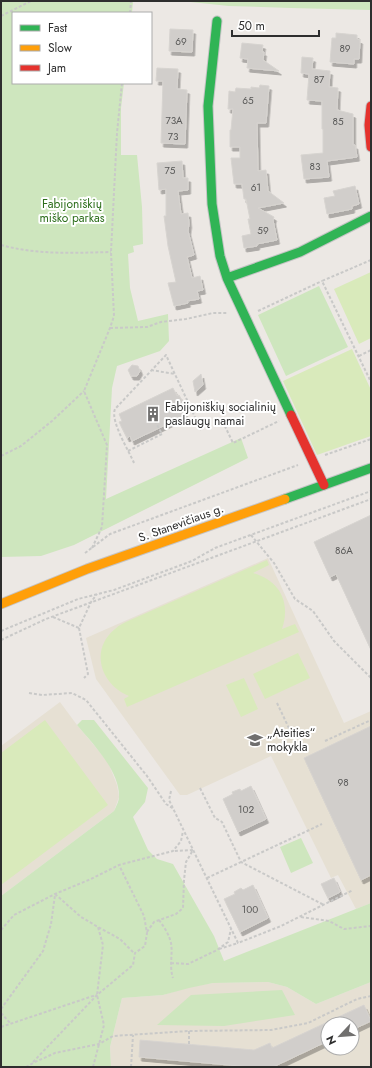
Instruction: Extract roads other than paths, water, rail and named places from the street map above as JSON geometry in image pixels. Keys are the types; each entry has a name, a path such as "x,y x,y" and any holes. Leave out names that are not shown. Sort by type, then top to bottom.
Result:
{"street":[{"path":"217,21 208,106 212,204 216,235 224,269 311,460 324,485"},
{"path":"371,106 369,125 371,147"},
{"path":"228,278 300,252 371,216"},
{"name":"S. Stanevičiaus g.","path":"1,604 88,569 371,468"}],"place":[{"name":"Fabijoniškių socialinių paslaugų namai","path":"153,414"},
{"name":"„Ateities“ mokykla","path":"255,740"}],"park label":[{"name":"Fabijoniškių miško parkas","path":"72,211"}]}
